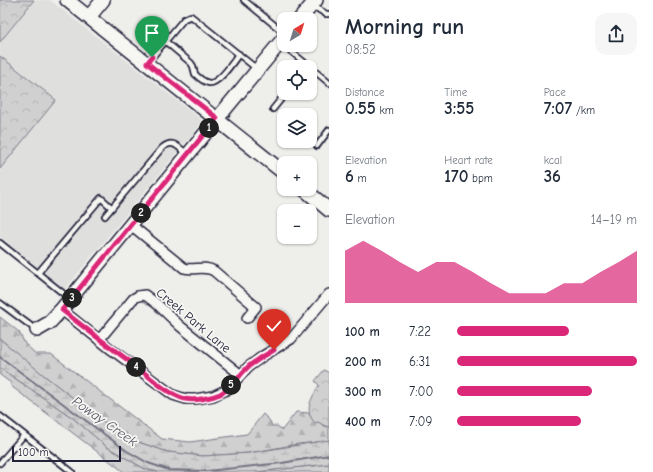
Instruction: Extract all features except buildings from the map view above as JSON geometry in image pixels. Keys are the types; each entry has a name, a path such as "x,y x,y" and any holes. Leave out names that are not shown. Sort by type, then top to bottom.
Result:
{"street":[{"path":"67,0 277,167"},
{"path":"89,17 103,0"},
{"path":"306,12 314,3"},
{"path":"37,330 49,323 62,310 277,45"},
{"path":"312,196 329,210"},
{"path":"131,225 184,268 210,269 259,306 247,318"},
{"path":"62,310 99,340 173,395 186,399 206,398 222,393 228,389 248,367 291,339 329,294"},
{"name":"Creek Park Lane","path":"99,340 133,299 138,296 145,295 241,376"}],"lane":[{"path":"244,0 277,32"},
{"path":"314,3 326,14 329,14"},
{"path":"147,63 184,19 191,16 258,69"},
{"path":"165,41 191,63 195,74 207,83 212,83 218,80 239,54"},
{"path":"295,52 302,60"},
{"path":"317,74 329,83"},
{"path":"273,109 280,100"},
{"path":"317,146 329,130"},
{"path":"105,216 153,157 167,144 175,144 188,155"},
{"path":"38,274 101,198 112,208"},
{"path":"0,243 70,299"},
{"path":"0,303 21,320 37,330"},
{"path":"0,416 70,471"},
{"path":"0,464 24,435"}],"shaded area":[{"path":"34,0 50,0 203,121 65,289 0,237 0,42"}],"green space":[{"path":"0,0 34,0 0,42"},
{"path":"0,56 56,100 0,169"},
{"path":"0,317 19,332 25,344 36,354 51,354 162,439 190,442 247,434 263,414 270,421 272,426 277,426 282,430 296,412 309,413 310,416 329,427 329,441 298,444 249,453 203,456 168,452 138,442 104,422 28,363 0,339"},
{"path":"0,339 104,422 138,442 168,452 203,456 249,453 329,440 329,464 256,472 158,472 145,469 107,447 73,418 0,368"},
{"path":"0,368 73,418 107,447 145,469 158,472 124,472 11,386 11,383 0,375"},
{"path":"324,370 329,373 329,427 318,422 315,423 311,418 309,409 311,399 319,385 315,381"},
{"path":"329,464 329,472 256,472"}],"waterway":[{"name":"Poway Creek","path":"0,357 127,451 148,463 169,470 207,471 282,463 329,455"}],"route":[{"path":"152,57 147,63 217,118 62,310 112,350 173,395 186,399 206,398 222,393 228,389 248,367 274,350"}]}
